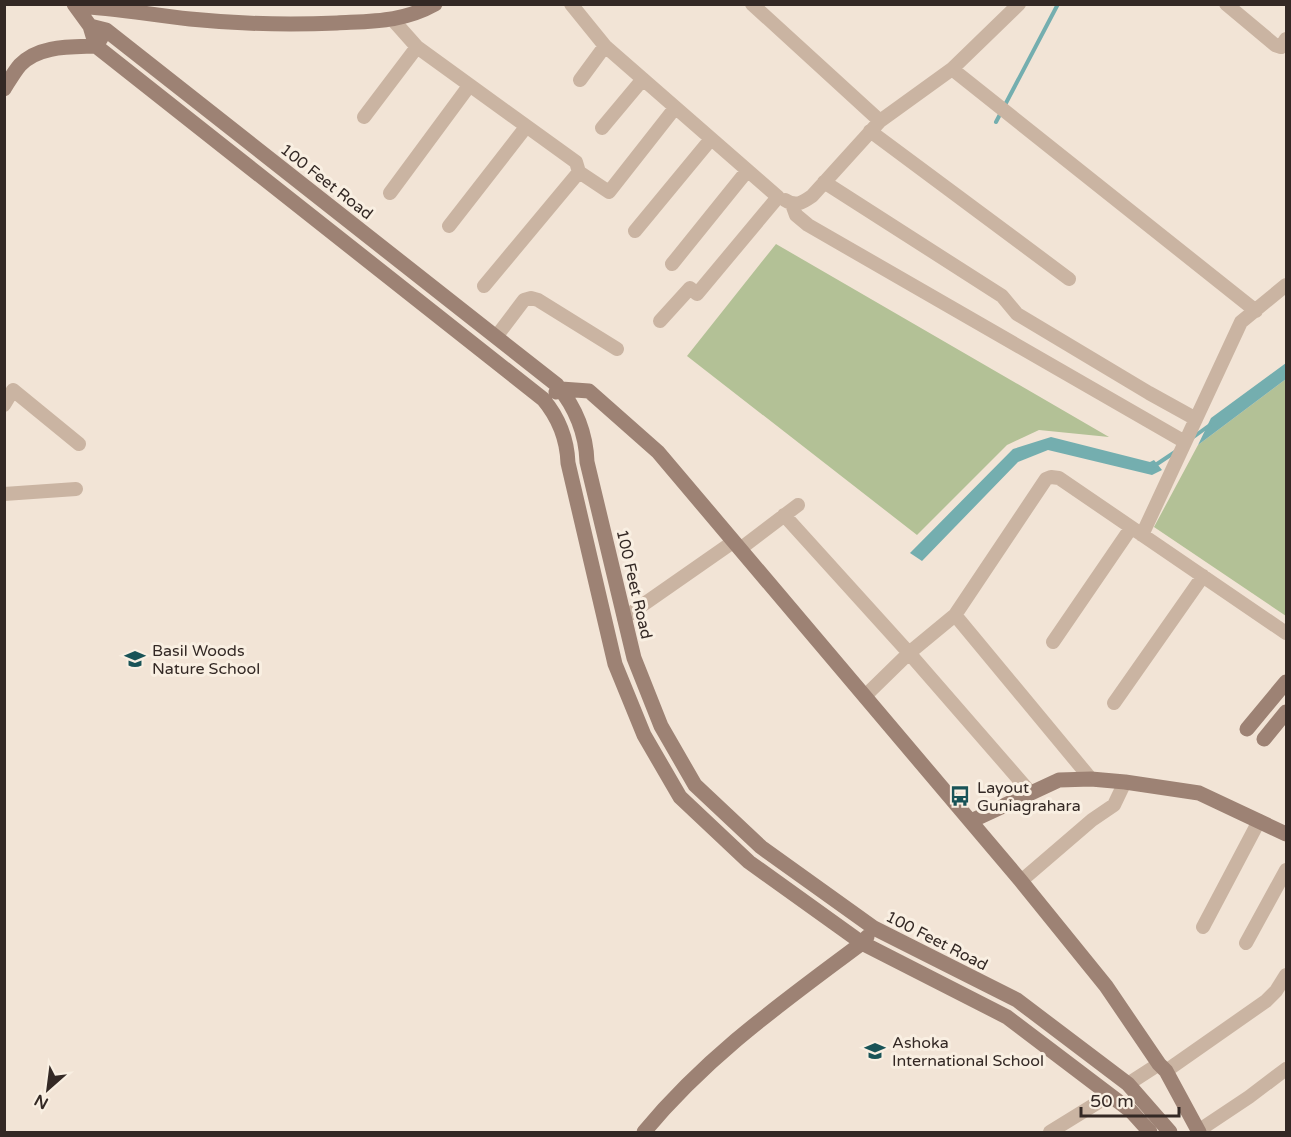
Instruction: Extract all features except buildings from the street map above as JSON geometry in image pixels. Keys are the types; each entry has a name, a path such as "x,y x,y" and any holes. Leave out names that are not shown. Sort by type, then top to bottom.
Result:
{"main road":[{"path":"75,5 118,8 189,19 254,24 393,20 423,11 435,4"},
{"path":"75,5 90,26 96,46 543,399 559,422 566,442 568,463 615,664 644,735 680,797 749,862 862,943 1006,1017 1131,1111 1150,1132"},
{"name":"100 Feet Road","path":"90,26 106,30 561,389 571,404 583,432 634,658 661,726 695,785 761,847 874,928 1017,1000 1128,1084 1170,1132"},
{"path":"96,46 106,30"},
{"path":"4,88 20,65 34,55 58,48 96,46"},
{"path":"543,399 561,389 589,391 658,452 971,821 1106,986 1163,1068 1198,1132"},
{"path":"1247,729 1287,682"},
{"path":"1264,739 1287,712"},
{"path":"971,821 1059,780 1091,779 1199,794 1287,834"},
{"path":"644,1132 699,1072 730,1043 862,943 874,928"}],"street":[{"path":"571,4 605,46 747,171 778,196 792,204 800,204 812,196 875,126 952,69 1019,4"},
{"path":"752,4 875,126 1069,279"},
{"path":"1226,4 1275,45 1281,46 1287,39"},
{"path":"393,20 417,48 576,162 579,172 609,192 675,108"},
{"path":"580,80 605,46"},
{"path":"364,117 417,48"},
{"path":"952,69 1256,311"},
{"path":"602,128 643,79"},
{"path":"390,193 469,86"},
{"path":"449,226 526,127"},
{"path":"635,231 711,139"},
{"path":"672,264 747,171"},
{"path":"484,286 579,172"},
{"path":"824,182 1002,296 1017,314 1149,393 1194,423"},
{"path":"660,321 690,288 697,294 778,196"},
{"path":"792,204 796,215 808,225 1185,442"},
{"path":"1053,642 1136,532 1185,442 1241,322 1287,285"},
{"path":"496,337 525,300 531,298 538,300 617,349"},
{"path":"4,405 9,386 79,444"},
{"path":"865,696 909,653 955,615 1046,479 1052,477 1059,478 1287,633"},
{"path":"4,494 76,489"},
{"path":"624,618 798,504"},
{"path":"784,515 909,653 1030,792"},
{"path":"1114,703 1203,576"},
{"path":"955,615 1091,779"},
{"path":"1021,881 1092,820 1114,805 1125,782"},
{"path":"1203,927 1259,821"},
{"path":"1246,943 1287,870"},
{"path":"1128,1084 1163,1068 1266,1001 1287,975"},
{"path":"1198,1132 1287,1069"},
{"path":"1050,1132 1110,1095"}],"green space":[{"path":"776,244 1109,437 1039,430 1007,445 917,535 687,356"},
{"path":"1286,379 1286,616 1154,527 1198,445"}],"water":[{"path":"1286,363 1286,379 1198,445 1211,418"},
{"path":"1051,437 1150,462 1154,460 1162,470 1152,475 1048,450 1018,462 922,561 910,553 1013,449"}],"waterway":[{"path":"996,122 1058,4"},
{"path":"1192,438 1210,425"},
{"path":"1154,466 1175,452"}],"place":[{"name":"Basil Woods Nature School","path":"135,659"},
{"name":"Layout Guniagrahara","path":"960,796"},
{"name":"Ashoka International School","path":"875,1051"}]}
